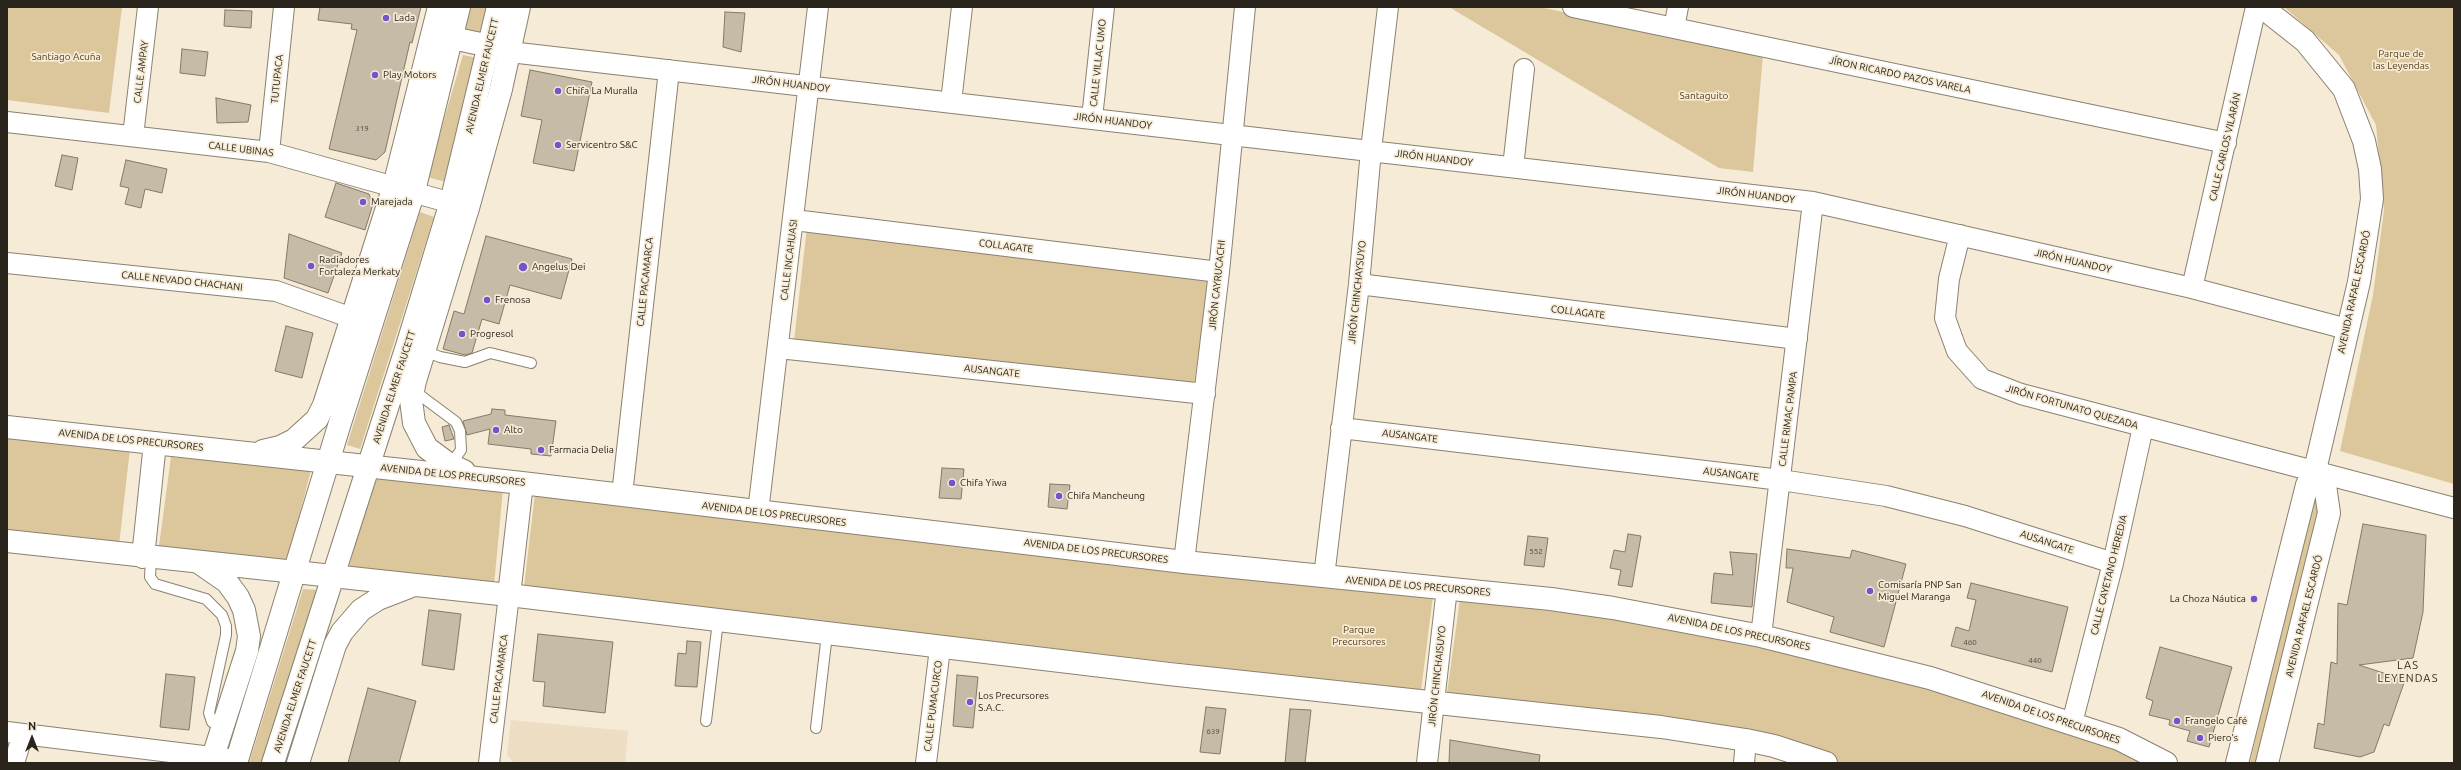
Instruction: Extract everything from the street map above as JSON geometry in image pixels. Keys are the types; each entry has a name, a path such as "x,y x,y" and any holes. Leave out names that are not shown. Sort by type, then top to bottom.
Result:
{"main road":[{"path":"249,453 280,447 294,440 317,419 324,405 352,318 404,189 439,7"},
{"path":"236,762 328,462 404,189 452,38 459,7"},
{"name":"AVENIDA ELMER FAUCETT","path":"498,7 500,49"},
{"name":"AVENIDA ELMER FAUCETT","path":"273,763 369,466 416,348 460,205 500,49 519,7"},
{"name":"AVENIDA RAFAEL ESCARDÓ","path":"2237,763 2307,485 2315,470 2366,247 2372,199 2370,169 2364,141 2344,88 2327,65 2305,40 2262,7"},
{"path":"452,38 500,49"},
{"name":"AVENIDA ELMER FAUCETT","path":"416,348 411,411 419,437 426,448 450,465 490,479"},
{"name":"AVENIDA DE LOS PRECURSORES","path":"7,427 490,479 1184,562 1447,588 1613,608 1761,636 1930,678 2119,739 2166,763"},
{"path":"147,557 155,443"},
{"name":"AVENIDA RAFAEL ESCARDÓ","path":"2266,763 2329,513 2328,496 2325,485 2315,470"},
{"path":"509,595 522,483"},
{"path":"7,541 509,595 940,648 1434,704 1661,727 1746,740 1774,746 1826,763"},
{"path":"198,562 227,582 238,597 248,623 247,651 212,760"},
{"path":"298,763 335,645 342,632 361,610 378,599 415,585"}],"street":[{"name":"CALLE AMPAY","path":"133,136 148,7"},
{"name":"TUTUPACA","path":"269,152 284,7"},
{"name":"CALLE INCAHUASI","path":"758,512 779,348 818,7"},
{"path":"951,102 962,7"},
{"name":"CALLE VILLAC UMO","path":"1092,118 1104,7"},
{"name":"JIRÓN CAYRUCACHI","path":"1184,562 1219,272 1231,134 1245,7"},
{"name":"JIRÓN CHINCHAYSUYO","path":"1324,577 1359,284 1371,150 1388,7"},
{"name":"JÍRON RICARDO PAZOS VARELA","path":"1573,7 2226,143"},
{"path":"1674,28 1678,7"},
{"name":"CALLE CARLOS VILARÁN","path":"2192,288 2256,7"},
{"name":"JIRÓN HUANDOY","path":"500,49 669,70 1512,166 1813,202 2192,288 2347,329"},
{"path":"1512,166 1524,69"},
{"name":"CALLE PACAMARCA","path":"622,495 669,70"},
{"name":"CALLE UBINAS","path":"7,122 269,152 460,205"},
{"name":"CALLE RIMAC PAMPA","path":"1761,636 1781,480 1813,202"},
{"name":"COLLAGATE","path":"794,220 1219,272"},
{"name":"JIRÓN FORTUNATO QUEZADA","path":"1960,235 1949,279 1945,318 1957,351 1982,379 2021,394 2143,427 2315,470 2454,508"},
{"name":"CALLE NEVADO CHACHANI","path":"7,263 276,291 352,318"},
{"name":"COLLAGATE","path":"1359,284 1797,339"},
{"name":"AUSANGATE","path":"779,348 1205,394"},
{"name":"CALLE CAYETANO HEREDIA","path":"2072,723 2113,562 2143,427"},
{"name":"AUSANGATE","path":"1341,428 1781,480 1886,496 1965,516 2113,562"},
{"name":"JIRÓN CHINCHAISUYO","path":"1427,763 1447,588"},
{"name":"CALLE PACAMARCA","path":"489,763 509,595"},
{"name":"CALLE PUMACURCO","path":"926,763 940,648"},
{"path":"14,763 15,733 236,762"},
{"path":"1744,763 1746,740"}],"lane":[{"path":"416,348 440,357 465,362 490,353 531,363"},
{"path":"412,390 456,422 460,431 461,450 450,465"},
{"path":"147,557 150,577 155,584 206,599 222,615 226,626 226,635 209,712 212,722 222,728"},
{"path":"706,721 718,621"},
{"path":"816,728 827,634"}],"shaded area":[{"path":"511,720 628,731 625,763 514,763 507,755"}],"green space":[{"name":"Santiago Acuña","path":"7,7 122,7 109,113 7,100"},
{"path":"468,7 487,7 482,33 463,29"},
{"name":"Santaguito","path":"1449,7 1539,7 1763,54 1753,172 1719,168"},
{"name":"Parque de las Leyendas","path":"2284,7 2454,7 2454,484 2340,451 2373,295 2384,210 2376,125 2339,55"},
{"path":"463,55 482,59 446,182 427,177"},
{"path":"420,212 434,217 360,449 347,445"},
{"path":"807,227 1209,278 1194,385 794,341"},
{"path":"7,436 130,449 119,545 7,531"},
{"path":"171,457 311,470 287,563 159,546"},
{"path":"374,477 503,489 494,585 349,567"},
{"path":"2321,491 2322,506 2259,763 2250,763 2308,509"},
{"name":"Parque Precursores","path":"535,493 1433,596 1421,691 524,587"},
{"path":"303,589 317,590 263,763 249,763"},
{"path":"1460,599 1563,610 1757,638 2061,726 2146,763 1838,763 1763,733 1447,693"}],"building":[{"path":"320,7 421,7 412,43 410,42 385,152 376,160 329,149 357,30 351,29 352,24 318,20"},
{"path":"225,10 252,11 251,28 224,26"},
{"path":"725,12 745,13 741,52 723,47"},
{"path":"182,49 208,52 205,76 180,73"},
{"path":"530,70 592,82 574,171 533,163 542,120 521,116"},
{"path":"216,98 251,105 248,122 217,123"},
{"path":"62,155 78,158 72,190 55,186"},
{"path":"126,160 167,169 162,193 145,189 141,208 125,204 129,188 120,186"},
{"path":"336,183 369,194 373,204 365,230 325,217"},
{"name":"Radiadores Fortaleza Merkaty","path":"289,234 342,253 328,293 284,278"},
{"path":"486,236 572,259 561,299 510,285 499,324 482,319 472,353 465,355 443,349 454,311 464,314"},
{"path":"286,326 313,333 302,378 275,371"},
{"path":"492,409 505,410 505,415 556,421 551,456 531,454 531,449 488,444 490,429 467,435 463,421 491,414"},
{"path":"449,425 454,439 445,441 442,427"},
{"name":"Chifa Yiwa","path":"942,468 964,469 961,499 939,498"},
{"name":"Chifa Mancheung","path":"1050,484 1070,485 1067,509 1048,507"},
{"path":"2363,524 2426,535 2423,612 2413,658 2359,665 2405,680 2389,726 2384,724 2374,752 2360,757 2314,748 2318,723 2324,725 2331,662 2337,664 2338,603 2347,605"},
{"path":"1628,534 1641,536 1632,587 1618,585 1621,570 1610,568 1614,550 1625,552"},
{"path":"1528,536 1548,538 1544,567 1524,565"},
{"name":"Comisaría PNP San Miguel Maranga","path":"1787,549 1850,558 1852,550 1906,564 1884,647 1830,632 1834,617 1787,602 1793,568 1786,568"},
{"path":"1730,552 1757,554 1752,607 1711,603 1714,573 1733,575"},
{"path":"1971,583 2068,607 2052,672 1951,646 1956,627 1969,631 1976,600 1967,598"},
{"path":"429,610 461,614 454,670 422,665"},
{"path":"538,634 613,642 605,713 543,706 545,682 533,681"},
{"path":"687,641 701,642 697,687 675,686 678,653 686,654"},
{"path":"2160,647 2232,667 2209,747 2187,741 2190,731 2169,725 2170,720 2149,715 2153,701 2146,698"},
{"path":"166,674 195,677 189,730 160,727"},
{"path":"957,675 978,677 973,728 953,726"},
{"path":"368,688 416,701 399,763 348,763"},
{"path":"1206,707 1226,709 1220,754 1200,752"},
{"path":"1290,709 1311,710 1305,763 1285,763"},
{"path":"1450,740 1540,755 1539,763 1449,763"}],"place":[{"name":"Lada","path":"386,18"},
{"name":"Play Motors","path":"375,75"},
{"name":"Chifa La Muralla","path":"558,91"},
{"name":"Servicentro S&C","path":"558,145"},
{"name":"Marejada","path":"363,202"},
{"name":"Radiadores Fortaleza Merkaty","path":"311,266"},
{"name":"Angelus Dei","path":"523,267"},
{"name":"Frenosa","path":"487,300"},
{"name":"Progresol","path":"462,334"},
{"name":"Alto","path":"496,430"},
{"name":"Farmacia Delia","path":"541,450"},
{"name":"Chifa Yiwa","path":"952,483"},
{"name":"Chifa Mancheung","path":"1059,496"},
{"name":"Comisaría PNP San Miguel Maranga","path":"1870,591"},
{"name":"La Choza Náutica","path":"2254,599"},
{"name":"Los Precursores S.A.C.","path":"970,702"},
{"name":"Frangelo Café","path":"2177,721"},
{"name":"Piero's","path":"2200,738"}],"district":[{"name":"LAS LEYENDAS","path":"2408,671"}]}
